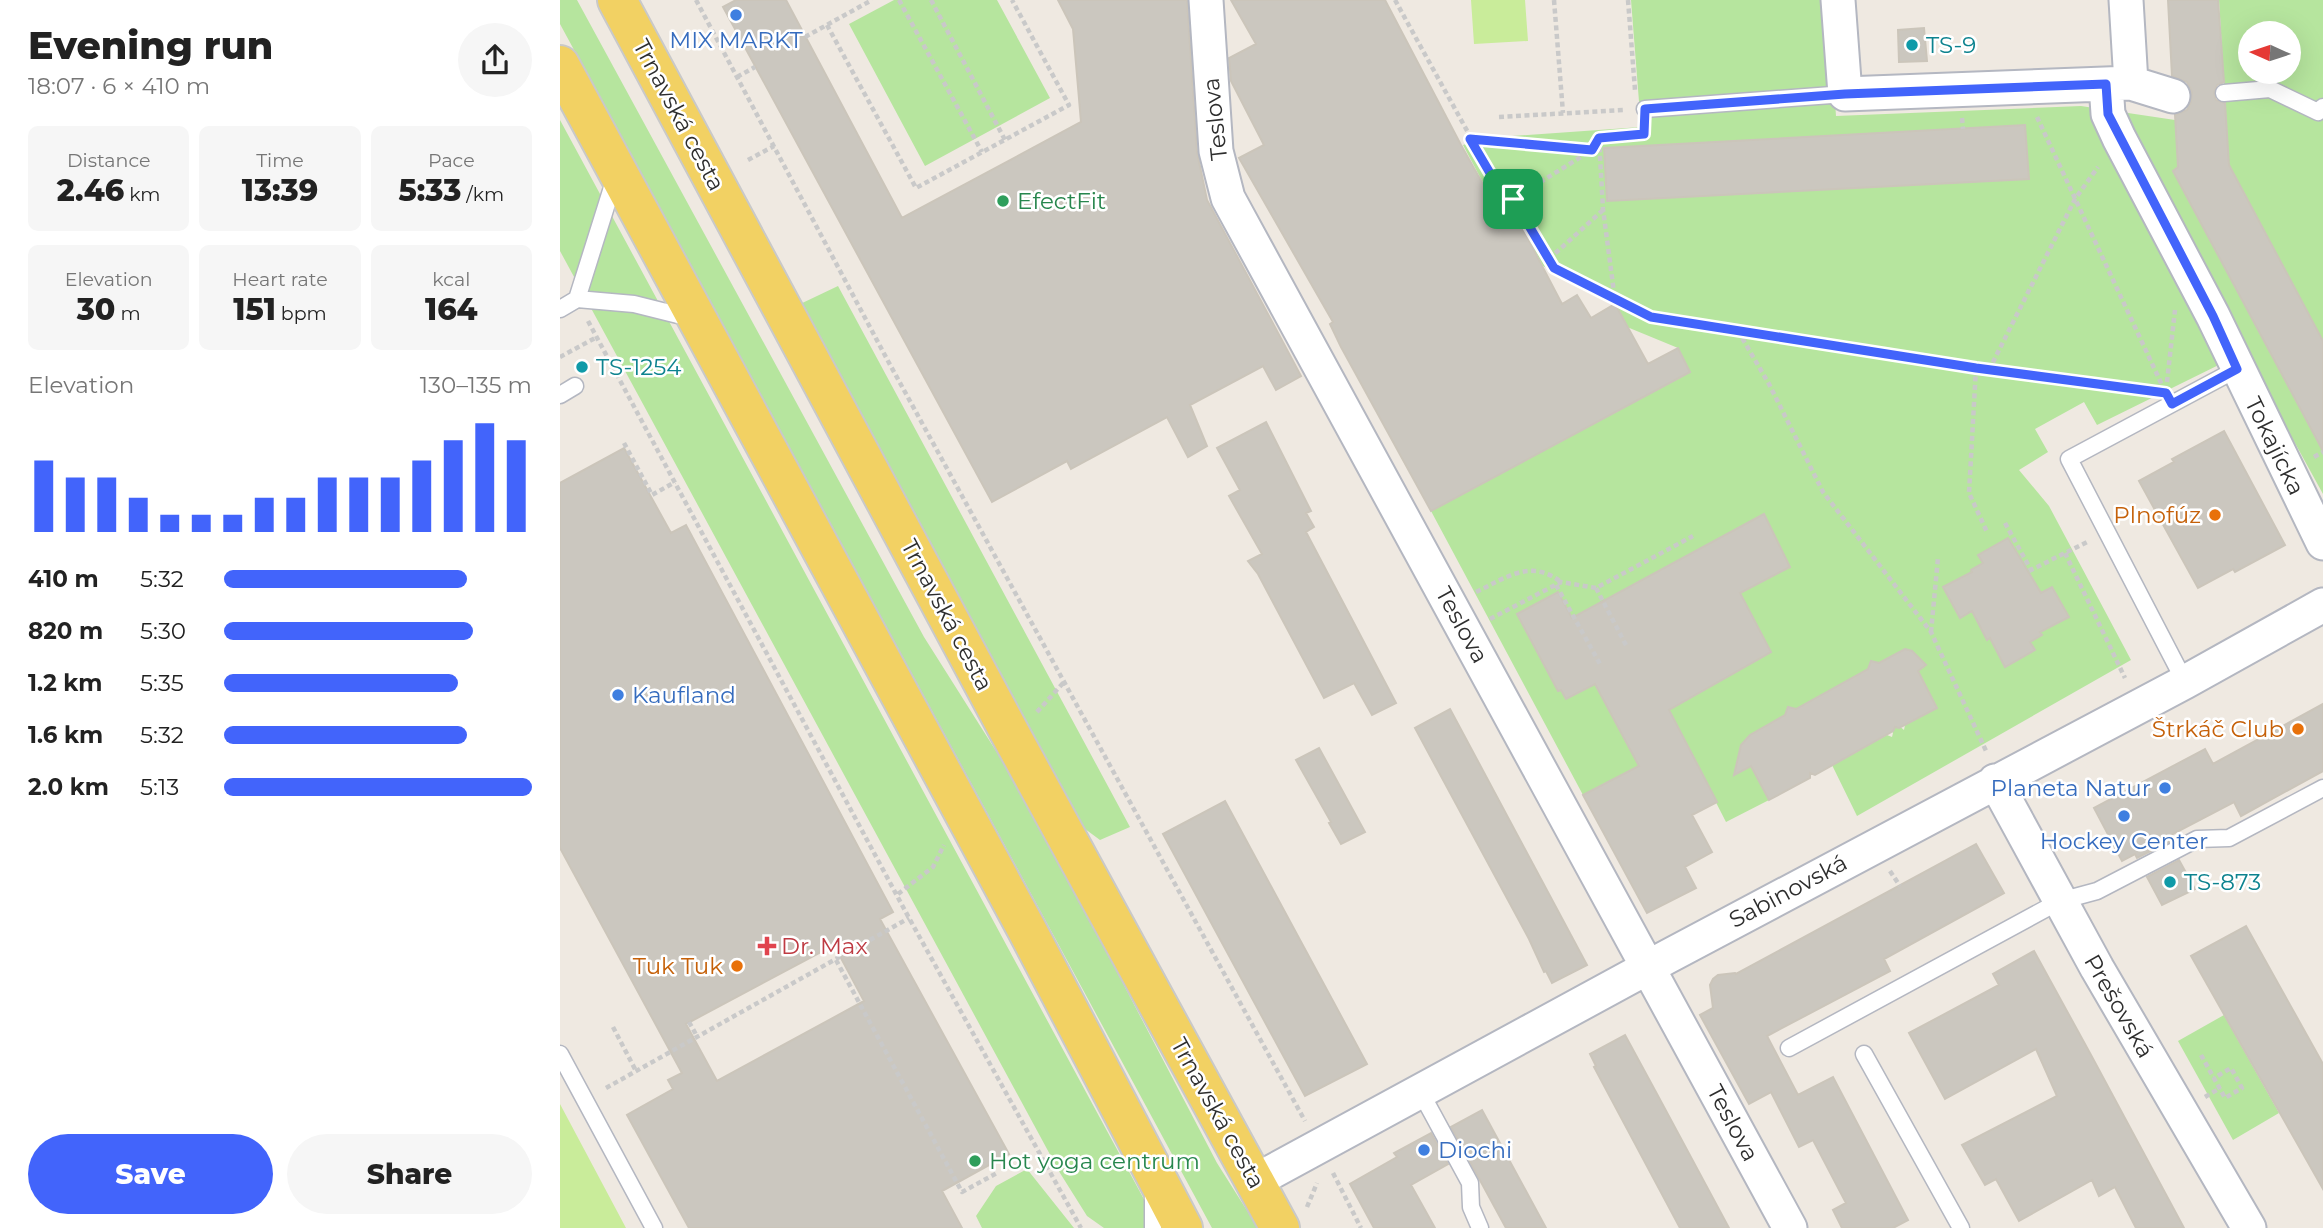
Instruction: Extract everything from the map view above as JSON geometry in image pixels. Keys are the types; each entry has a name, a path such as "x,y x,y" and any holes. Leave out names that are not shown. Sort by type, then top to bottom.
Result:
{"main road":[{"name":"Trnavská cesta","path":"617,0 1013,739 1280,1228"},
{"path":"560,65 1027,930 1183,1228"}],"street":[{"name":"Teslova","path":"1206,0 1216,151 1228,198 1790,1228"},
{"path":"1838,0 1845,94 2118,83 2174,96"},
{"name":"Tokajícka","path":"2126,0 2118,83 2108,114 2213,316 2323,543"},
{"name":"Sabinovská","path":"1255,1181 1649,967 1992,769 2185,682 2323,605"},
{"name":"Prešovská","path":"1992,769 2097,968 2249,1228"}],"lane":[{"path":"2224,93 2270,89 2321,112"},
{"path":"1641,109 1845,94"},
{"path":"577,299 617,171"},
{"path":"560,309 577,299 634,304 696,320"},
{"path":"2185,682 2069,459 2169,398 2237,369"},
{"path":"560,394 575,386"},
{"path":"1789,1048 2060,901 2097,891 2197,839 2229,838 2323,788"},
{"path":"560,1054 654,1228"},
{"path":"1864,1054 1961,1228"},
{"path":"1420,1091 1470,1183 1471,1207 1480,1228"},
{"path":"1153,1228 1154,1172"}],"path":[{"path":"696,0 895,373 1298,1108"},
{"path":"805,37 872,0"},
{"path":"899,0 982,152"},
{"path":"931,0 1005,140"},
{"path":"827,25 916,188 1069,105 1012,0"},
{"path":"1395,0 1497,185 1513,199 1554,268 1615,300 1651,317 2169,398"},
{"path":"1554,0 1563,113"},
{"path":"1599,138 1644,134 1628,0"},
{"path":"737,77 755,67"},
{"path":"1499,117 1641,109"},
{"path":"2036,116 2169,398"},
{"path":"1513,199 1592,150 1599,138"},
{"path":"1599,138 1603,209 1615,300"},
{"path":"1989,370 2075,200 2119,138"},
{"path":"1470,139 1592,150"},
{"path":"748,160 774,146"},
{"path":"1549,259 1603,209"},
{"path":"2169,398 2180,255"},
{"path":"586,317 909,918 1081,1228"},
{"path":"1738,330 1824,492 1931,632 1992,769"},
{"path":"560,357 597,337"},
{"path":"1976,368 1969,493 1987,532"},
{"path":"624,443 652,495 676,482"},
{"path":"2005,523 2030,570 2107,532"},
{"path":"1483,623 1558,584 1596,587 1693,536"},
{"path":"2065,553 2126,681"},
{"path":"1931,632 1938,558"},
{"path":"1469,596 1525,569 1549,573 1558,584 1600,664"},
{"path":"1596,587 1627,647"},
{"path":"870,940 909,918"},
{"path":"606,1088 859,946"},
{"path":"836,960 962,1192 997,1173"},
{"path":"689,1022 698,1038"},
{"path":"613,1027 636,1071"},
{"path":"2201,1055 2225,1098 2242,1088 2231,1068 2214,1078"},
{"path":"1331,1170 1361,1228"}],"green space":[{"path":"560,0 577,0 924,637 1027,800 1217,1163 1258,1228 1212,1228 560,24"},
{"path":"894,0 997,0 1050,98 925,166 849,24"},
{"path":"1471,0 1525,0 1528,41 1474,44"},
{"path":"1631,0 1828,0 1836,116 2081,106 2175,120 2178,167 2323,450 2323,494 2245,352 2097,425 2084,402 2035,429 2048,452 2019,470 2049,506 2131,660 1857,816 1832,765 1887,735 1892,737 1890,728 1897,724 1904,730 1905,725 1936,708 1918,671 1924,667 1912,651 1905,649 1879,663 1871,661 1868,669 1796,709 1788,707 1785,715 1750,735 1741,745 1769,800 1726,822 1685,742 1583,795 1431,511 1690,372 1678,348 1627,327 1615,304 1543,266 1518,220 1488,192 1463,145 1484,138 1641,127"},
{"path":"2219,0 2323,0 2323,342 2229,165"},
{"path":"560,120 1146,1203 1146,1228 1104,1228 1087,1216 1060,1173 560,251"},
{"path":"838,286 1130,827 1100,840 1077,823 796,306"},
{"path":"2224,1015 2279,1113 2233,1140 2178,1041"},
{"path":"560,1104 626,1228 560,1228"},
{"path":"1027,1169 1074,1228 982,1228 976,1216 996,1186"}],"building":[{"path":"736,0 786,0 902,218 1081,122 1073,29 1058,0 1187,0 1197,152 1207,200 1301,376 1276,390 1263,366 1190,405 1207,446 1188,457 1167,417 1071,469 1067,461 992,502 723,7"},
{"path":"1231,0 1385,0 1507,227 1518,220 1562,304 1577,295 1591,318 1615,304 1648,364 1678,348 1690,372 1431,511 1341,347 1330,324 1333,322 1239,158 1264,145 1231,81 1229,58 1256,44"},
{"path":"2168,0 2218,0 2224,82 2217,85 2214,93 2216,100 2225,103 2229,165 2323,341 2323,451 2173,171 2178,167 2175,115 2187,110 2192,92 2187,82 2172,76"},
{"name":"TS-9","path":"1924,28 1927,61 1899,62 1898,30"},
{"path":"2025,125 2029,179 1607,201 1604,148"},
{"path":"1266,422 1311,511 1306,513 1314,527 1306,532 1396,703 1372,715 1354,683 1324,698 1258,574 1248,561 1262,554 1229,496 1240,490 1217,448"},
{"path":"2224,431 2285,545 2198,588 2139,481 2174,462 2172,459"},
{"path":"624,448 671,533 686,525 893,912 880,919 1009,1154 942,1191 962,1228 689,1228 627,1115 673,1089 668,1080 682,1073 560,848 560,483","holes":["834,945 864,1001 717,1081 686,1024"]},
{"path":"1764,514 1790,567 1740,593 1771,652 1669,710 1717,802 1692,815 1712,852 1685,867 1696,888 1647,913 1583,795 1639,766 1595,684 1566,699 1561,690 1558,691 1517,614 1558,592 1572,618"},
{"path":"2008,538 2041,593 2052,587 2069,617 2040,632 2042,635 2030,642 2035,650 2005,667 1972,611 1960,618 1943,587 1972,572 1971,570 1983,563 1978,555"},
{"path":"1905,649 1912,651 1926,665 1918,671 1937,708 1899,728 1895,727 1893,731 1815,775 1810,773 1810,778 1769,800 1751,766 1734,775 1741,745 1750,735 1785,715 1788,707 1796,709 1868,669 1871,661 1879,663"},
{"path":"2323,704 2323,771 2241,816 2234,802 2167,837 2169,842 2137,858 2135,854 2122,861 2094,808 2205,749 2213,764"},
{"path":"1450,709 1587,965 1552,983 1415,728"},
{"path":"1319,748 1365,832 1341,844 1296,760"},
{"path":"1225,801 1367,1064 1305,1096 1163,834"},
{"path":"1976,844 2004,893 1884,959 1890,971 1767,1036 1798,1095 1833,1077 1908,1220 1893,1228 1842,1228 1833,1210 1846,1203 1813,1140 1799,1147 1771,1092 1749,1104 1700,1015 1713,1008 1710,985 1718,975 1736,974"},
{"name":"TS-873","path":"2179,860 2195,889 2162,905 2147,877"},
{"path":"2246,926 2323,1064 2323,1189 2191,956"},
{"path":"2034,951 2184,1228 2136,1228 2115,1187 2099,1196 2092,1180 2019,1221 1996,1179 1985,1185 1962,1145 2057,1096 2036,1049 1945,1099 1909,1033 1999,985 1993,974"},
{"path":"1625,1035 1729,1228 1680,1228 1594,1067 1596,1066 1590,1054"},
{"path":"1482,1110 1546,1228 1506,1228 1451,1127"},
{"path":"1431,1133 1448,1164 1411,1185 1435,1228 1374,1228 1350,1184 1397,1157 1394,1153"}],"place":[{"name":"MIX MARKT","path":"736,15"},
{"name":"TS-9","path":"1912,45"},
{"name":"EfectFit","path":"1003,201"},
{"name":"TS-1254","path":"582,367"},
{"name":"Plnofúz","path":"2215,515"},
{"name":"Kaufland","path":"618,695"},
{"name":"Štrkáč Club","path":"2298,729"},
{"name":"Planeta Natur","path":"2165,788"},
{"name":"Hockey Center","path":"2124,816"},
{"name":"TS-873","path":"2170,882"},
{"name":"Dr. Max","path":"767,946"},
{"name":"Tuk Tuk","path":"737,966"},
{"name":"Diochi","path":"1424,1150"},
{"name":"Hot yoga centrum","path":"975,1161"}],"route":[{"path":"2106,84 2108,114 2119,138 2213,316 2237,369 2172,404 2166,393 1976,368 1651,317 1554,268 1513,199 1497,185 1470,139 1592,150 1599,138 1644,134 1645,109 1845,94 2106,84"}]}
